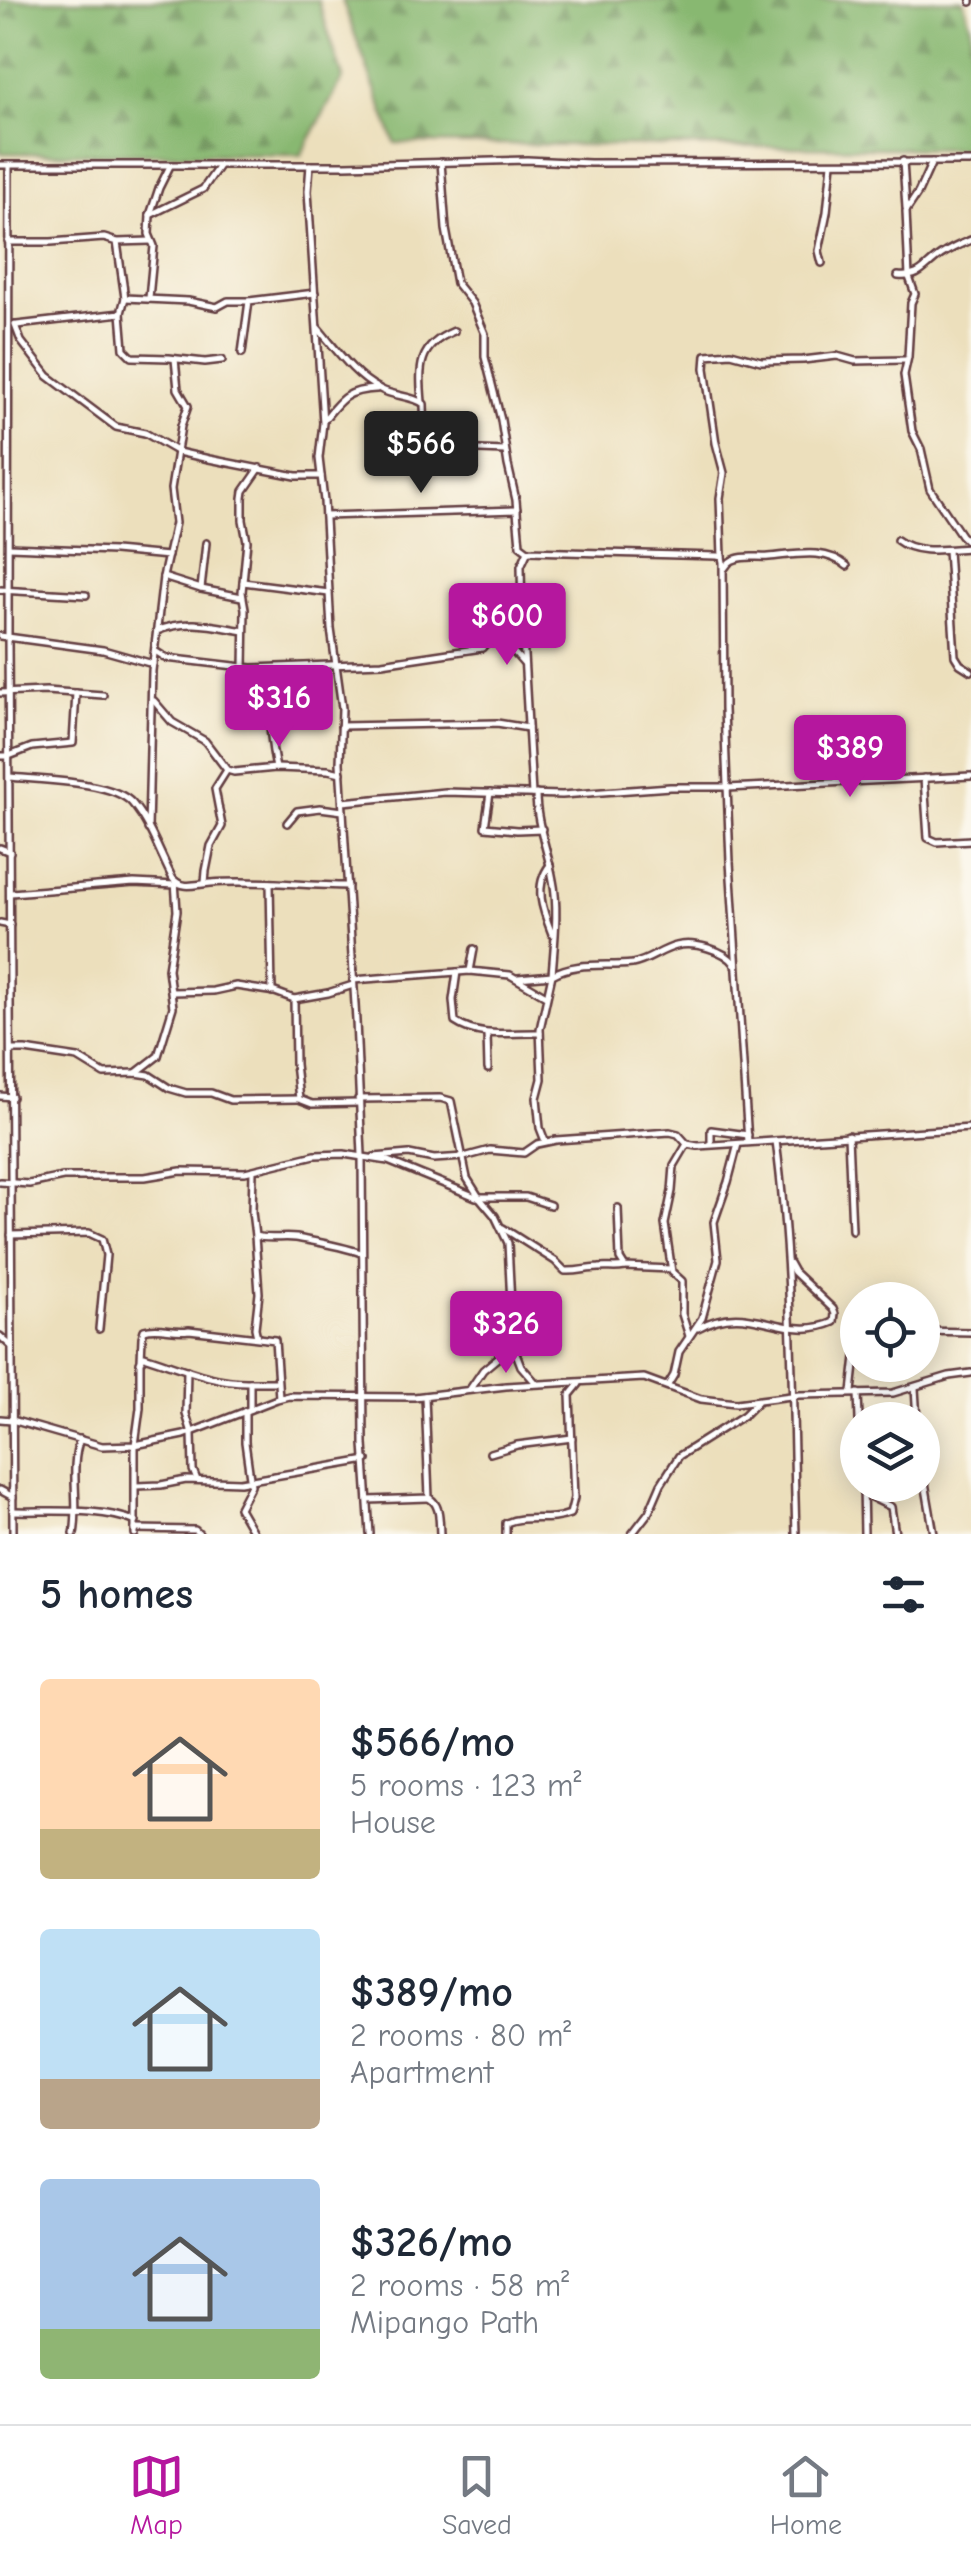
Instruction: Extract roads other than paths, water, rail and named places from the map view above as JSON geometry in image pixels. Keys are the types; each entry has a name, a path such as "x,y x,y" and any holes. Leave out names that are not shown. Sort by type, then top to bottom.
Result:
{"street":[{"path":"0,165 527,160 590,164 971,162"},
{"path":"903,161 910,277 915,294 904,375 912,431 930,488 971,547"},
{"path":"441,162 446,228 456,283 472,303 485,334 485,356 501,420 519,542 528,551 722,558"},
{"path":"906,211 932,162"},
{"path":"822,262 819,252 832,163"},
{"path":"9,165 9,590 4,636 9,693 3,755 10,777 13,1534"},
{"path":"149,298 154,246 150,215 171,165"},
{"path":"150,215 203,190 220,165"},
{"path":"310,165 308,191 322,422 318,458 342,708 341,773 362,1155 364,1396 370,1534"},
{"path":"8,242 104,238 117,242 151,241"},
{"path":"898,276 918,274 939,256 971,240"},
{"path":"117,242 125,298 121,313 124,348 132,357 222,360"},
{"path":"125,298 188,301 217,308 228,300 315,293"},
{"path":"242,354 249,301"},
{"path":"11,326 121,313"},
{"path":"316,325 343,358 378,389 422,402"},
{"path":"11,326 48,376 116,427 150,435 178,452 296,476 321,476"},
{"path":"454,331 437,338 424,358 425,444 428,448 505,451"},
{"path":"748,1139 724,710 720,498 724,473 716,443 706,356 732,353 761,360 836,356 855,361 908,360"},
{"path":"148,829 153,664 174,523 171,489 188,406 178,389 175,359"},
{"path":"322,422 347,394 378,389"},
{"path":"244,668 243,582 247,541 242,498 260,467"},
{"path":"325,516 517,510"},
{"path":"898,540 907,547 971,547"},
{"path":"201,589 206,542"},
{"path":"9,547 168,556"},
{"path":"948,550 955,656 971,671"},
{"path":"528,551 521,566 528,728 534,794 556,903 552,974 540,1034 542,1079 537,1098 540,1128 546,1142"},
{"path":"724,569 732,560 744,557 806,552 839,559 848,566"},
{"path":"163,577 243,597"},
{"path":"243,582 330,593"},
{"path":"0,590 86,595"},
{"path":"158,630 171,624 201,623 244,631"},
{"path":"4,636 103,650 153,664"},
{"path":"155,651 166,658 259,668 382,663 482,648 490,639 502,638 524,664"},
{"path":"259,668 276,768"},
{"path":"0,693 46,690 103,695"},
{"path":"3,755 73,743 76,693"},
{"path":"152,699 172,722 205,740 227,770 276,768 341,773"},
{"path":"341,726 497,723 528,728"},
{"path":"206,883 212,846 222,826 215,789 227,770"},
{"path":"343,802 445,792 534,794 971,776"},
{"path":"10,777 68,782 119,794 130,801 176,883 177,911 168,976 174,1006 159,1053 136,1073"},
{"path":"924,778 928,838 937,842 971,840"},
{"path":"490,794 485,827 542,829"},
{"path":"287,822 296,811 343,811"},
{"path":"0,848 10,852"},
{"path":"550,865 541,878 544,912 553,937"},
{"path":"541,878 553,876"},
{"path":"11,893 134,883 188,886 232,881 348,886"},
{"path":"270,883 272,992"},
{"path":"0,923 10,925"},
{"path":"518,978 567,968 641,962 678,945 716,949 737,966"},
{"path":"470,971 474,949"},
{"path":"172,992 236,986 294,998 328,993 353,983 470,971 510,975 546,996"},
{"path":"457,972 455,1022 467,1030 487,1034 540,1034"},
{"path":"0,981 10,981"},
{"path":"294,998 294,1064 299,1099"},
{"path":"487,1034 488,1069"},
{"path":"11,1050 78,1058 106,1075 152,1075 180,1092 211,1093 230,1100 299,1099 312,1104 440,1098 451,1101 467,1178 495,1216 508,1243 513,1345 521,1366 537,1384"},
{"path":"0,1096 12,1097"},
{"path":"711,1143 711,1130 776,1141 971,1128"},
{"path":"374,1157 409,1154 434,1159 490,1150 524,1153 546,1142 670,1132 687,1144 698,1146 738,1144 748,1139"},
{"path":"848,1134 852,1230"},
{"path":"776,1141 786,1255 796,1534"},
{"path":"687,1144 674,1166 666,1224 671,1270 682,1281 682,1314 689,1338"},
{"path":"697,1329 718,1260 714,1222 738,1144"},
{"path":"0,1182 30,1184 64,1177 145,1177 181,1170 253,1171 315,1155 362,1155 479,1198 526,1197 550,1205"},
{"path":"253,1171 257,1337"},
{"path":"618,1208 620,1259 625,1266"},
{"path":"500,1225 555,1261 565,1272 625,1266 671,1270"},
{"path":"12,1235 89,1233 102,1238 106,1254 99,1328"},
{"path":"256,1236 298,1238 361,1253"},
{"path":"668,1386 679,1352 697,1329 710,1321 743,1316 789,1328 814,1328 836,1319 833,1309 794,1272 786,1255"},
{"path":"136,1528 134,1445 144,1330 155,1327 275,1340 279,1398"},
{"path":"940,1331 971,1332"},
{"path":"0,1336 11,1346"},
{"path":"468,1391 483,1370 513,1345"},
{"path":"140,1362 144,1356 224,1380 277,1382"},
{"path":"187,1370 186,1414 197,1480"},
{"path":"0,1419 102,1446 134,1445 192,1433 279,1398 425,1396 644,1378 708,1401 758,1401 894,1392 971,1373"},
{"path":"250,1382 244,1442 251,1480 239,1508 254,1534"},
{"path":"506,1534 506,1523 518,1518 545,1520 570,1514 574,1498 570,1395 581,1382"},
{"path":"856,1382 856,1402"},
{"path":"915,1387 916,1402"},
{"path":"425,1396 428,1498"},
{"path":"632,1534 649,1512 679,1456 751,1410 758,1401"},
{"path":"490,1453 517,1445 572,1438"},
{"path":"74,1534 76,1452 80,1439"},
{"path":"136,1486 197,1480 231,1483 367,1460"},
{"path":"0,1490 13,1498"},
{"path":"368,1500 428,1498 438,1508 440,1534"},
{"path":"863,1502 864,1534"},
{"path":"884,1502 892,1507 896,1534"},
{"path":"928,1502 934,1534"},
{"path":"13,1511 117,1514 136,1528 195,1530 200,1534"}]}
